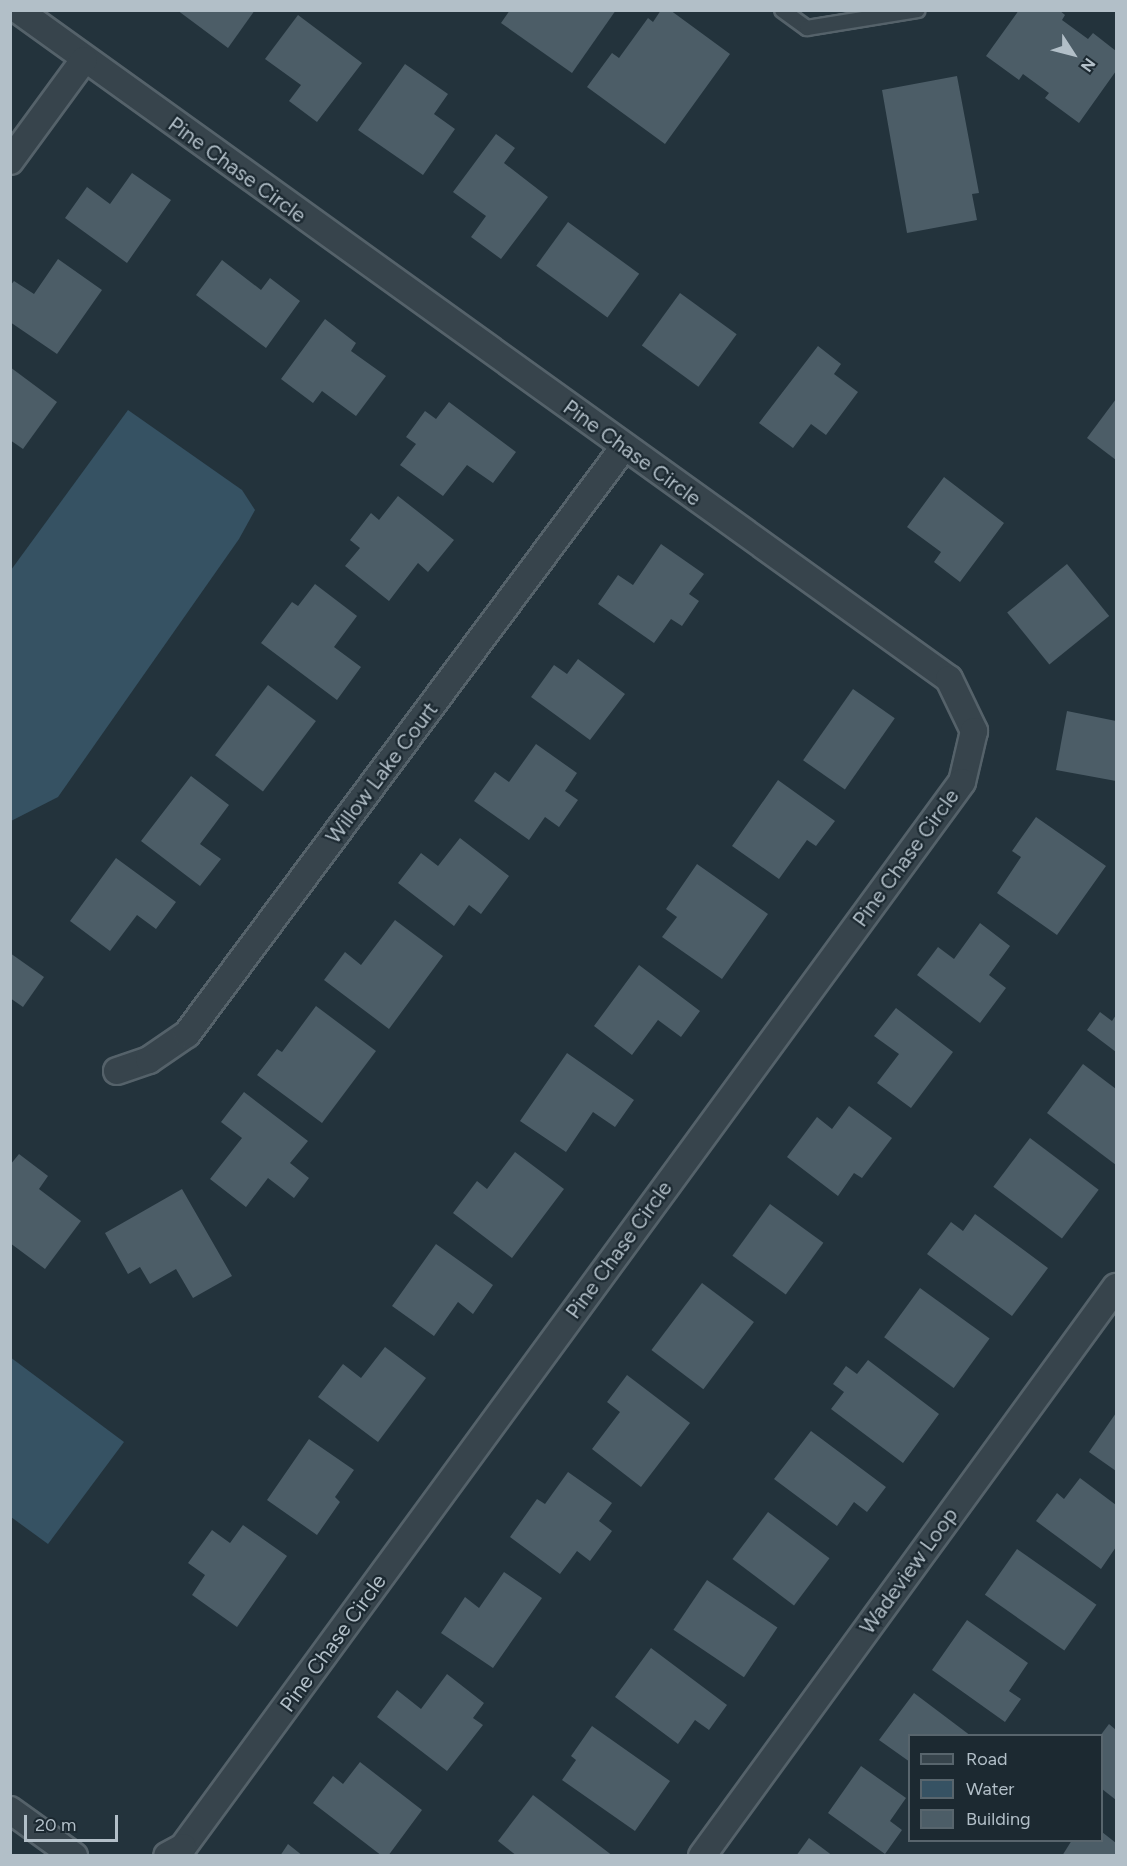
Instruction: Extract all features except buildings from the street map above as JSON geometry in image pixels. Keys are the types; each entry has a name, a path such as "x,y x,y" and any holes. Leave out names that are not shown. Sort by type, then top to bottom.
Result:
{"street":[{"name":"Pine Chase Circle","path":"18,10 84,60 949,679 974,731 962,782 183,1847 167,1856"},
{"path":"10,161 84,60"},
{"name":"Willow Lake Court","path":"117,1071 149,1060 187,1034 624,447"},
{"name":"Wadeview Loop","path":"702,1856 1116,1287"},
{"path":"10,1810 74,1856"}],"lane":[{"path":"782,10 807,28 918,10"}],"water":[{"path":"128,410 242,490 255,510 239,539 58,797 11,821 11,570"},
{"path":"10,1357 124,1442 48,1544 11,1517"}]}
